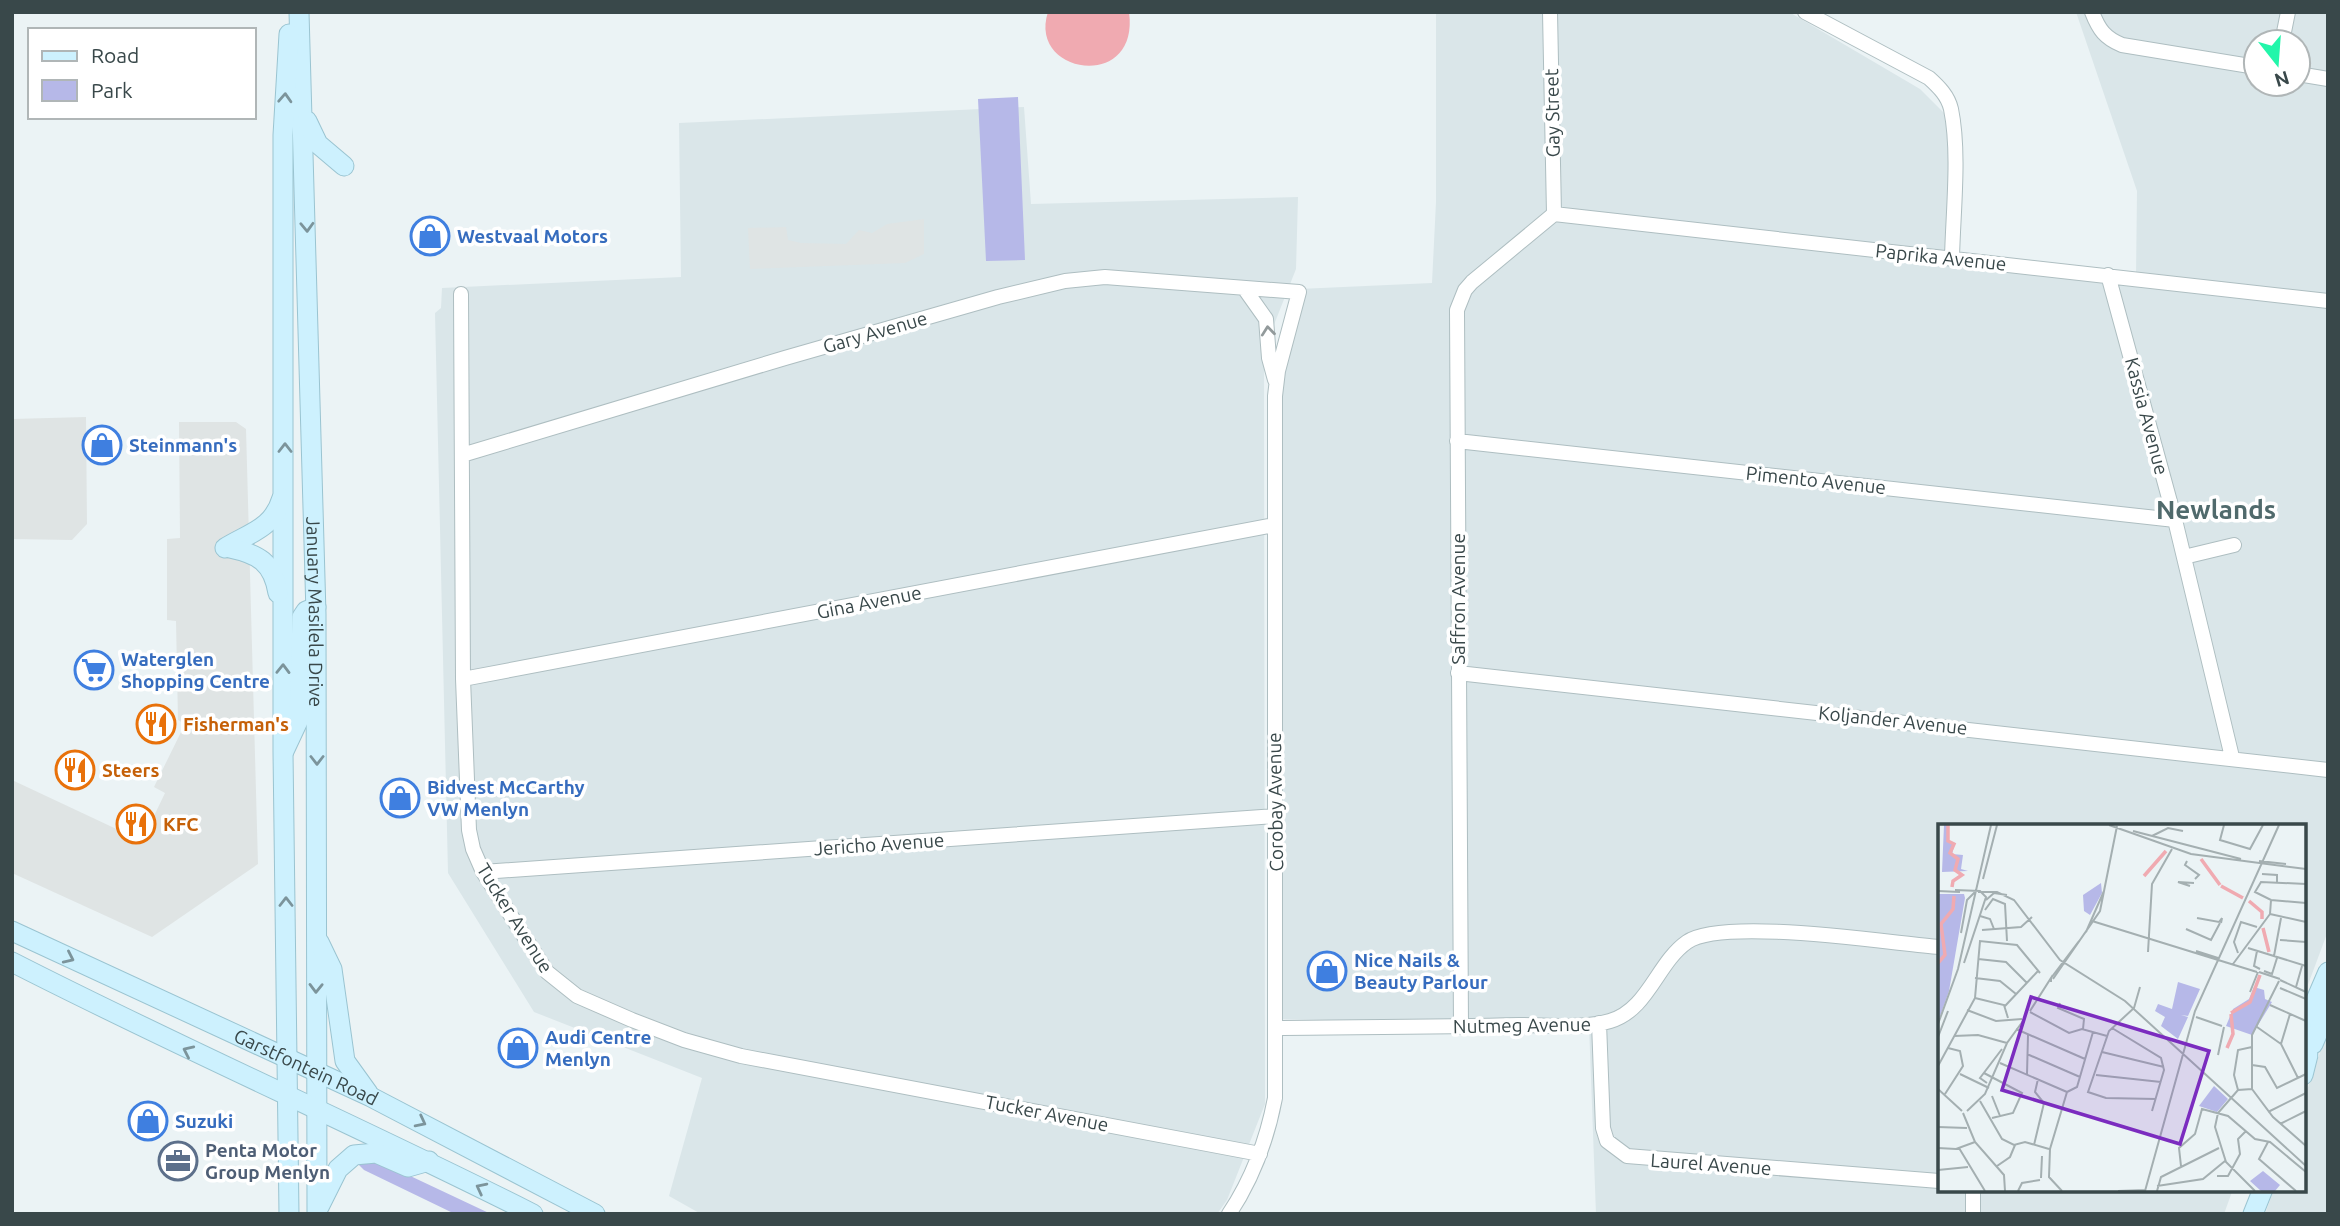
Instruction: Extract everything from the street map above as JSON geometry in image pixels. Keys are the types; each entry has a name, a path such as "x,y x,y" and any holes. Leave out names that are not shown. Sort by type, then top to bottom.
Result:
{"main road":[{"name":"January Masilela Drive","path":"289,1214 283,752 283,135 291,12"},
{"name":"January Masilela Drive","path":"299,12 316,607 317,1212"},
{"path":"303,110 318,144 344,166"},
{"path":"283,135 305,176 284,216"},
{"path":"284,546 302,522 312,478"},
{"path":"284,639 271,568 258,555 227,548 269,523 278,512 285,489"},
{"path":"283,752 299,719 302,617 306,611 316,607"},
{"name":"Garstfontein Road","path":"12,932 287,1061 371,1097 596,1214"},
{"path":"317,938 332,969 345,1061 371,1097"},
{"name":"Garstfontein Road","path":"12,962 288,1098 429,1161 533,1214"},
{"path":"2306,1044 2328,972"},
{"path":"2306,1044 2328,1009"},
{"path":"317,1212 338,1169 354,1155 376,1153 408,1167 429,1161"},
{"path":"2243,1214 2250,1191"},
{"path":"2253,1214 2262,1191"}],"street":[{"name":"Gay Street","path":"1550,12 1554,214"},
{"path":"1805,12 1929,78 1942,90 1950,107 1953,135 1952,258"},
{"path":"2092,12 2098,28 2108,39 2122,45 2242,65"},
{"name":"Paprika Avenue","path":"1554,214 2328,301"},
{"name":"Saffron Avenue","path":"1461,1027 1457,310 1461,296 1472,282 1554,214"},
{"name":"Kassia Avenue","path":"2108,275 2175,520 2232,757"},
{"name":"Gary Avenue","path":"462,455 798,354 1051,284 1105,277 1299,292"},
{"name":"Corobay Avenue","path":"1244,288 1266,319 1269,358 1276,381"},
{"name":"Corobay Avenue","path":"1229,1214 1247,1185 1260,1154 1275,1098 1276,381 1299,292"},
{"name":"Tucker Avenue","path":"461,294 463,679 469,830 473,849 483,872 539,963 557,982 589,1002 684,1040 741,1055 1260,1154"},
{"name":"Pimento Avenue","path":"1457,441 2175,520"},
{"name":"Gina Avenue","path":"463,679 1274,525"},
{"path":"2184,557 2234,545"},
{"name":"Koljander Avenue","path":"1458,673 2232,757 2328,770"},
{"name":"Jericho Avenue","path":"483,872 1275,816"},
{"name":"Nutmeg Avenue","path":"1275,1028 1600,1023 1630,1012 1674,953 1687,942 1714,931 1765,931 1938,947"},
{"name":"Laurel Avenue","path":"1600,1023 1603,1128 1615,1150 1627,1156 1938,1181"},
{"path":"1973,1191 1973,1214"}],"shaded area":[{"path":"1048,12 1129,12 1128,38 1118,55 1103,64 1085,66 1067,61 1053,50 1046,33"},
{"path":"1436,12 1789,12 1920,89 1955,124 1954,253 2136,276 2137,191 2076,12 2328,12 2328,931 2305,993 2305,824 1938,824 1938,1191 2232,1191 2224,1214 1596,1214 1589,1025 1272,1019 1272,374 1299,289 1432,283 1436,202"},
{"path":"1024,107 1031,204 1298,197 1296,269 1264,350 1265,1104 1227,1200 1217,1214 701,1214 669,1196 702,1078 534,1012 448,873 435,313 441,308 442,288 681,277 679,123"},
{"path":"924,219 924,254 905,263 750,269 748,228 786,227 788,240 846,244 859,230 872,233 887,224"},
{"path":"86,417 87,524 72,540 12,539 12,419"},
{"path":"179,422 236,422 246,429 258,864 152,937 12,873 12,780 142,841 165,793 154,787 185,724 178,720 176,621 167,620 167,539 180,538"},
{"path":"2328,1029 2328,1214 2265,1214 2273,1191 2305,1191 2305,1096"}],"green space":[{"path":"1018,97 1025,260 986,261 978,99"},
{"path":"370,1157 491,1214 455,1214 364,1170 356,1162"}],"place":[{"name":"Westvaal Motors","path":"430,236"},
{"name":"Steinmann's","path":"102,445"},
{"name":"Waterglen Shopping Centre","path":"94,670"},
{"name":"Fisherman's","path":"156,724"},
{"name":"Steers","path":"75,770"},
{"name":"Bidvest McCarthy VW Menlyn","path":"400,798"},
{"name":"KFC","path":"136,824"},
{"name":"Nice Nails & Beauty Parlour","path":"1327,971"},
{"name":"Audi Centre Menlyn","path":"518,1048"},
{"name":"Suzuki","path":"148,1121"},
{"name":"Penta Motor Group Menlyn","path":"178,1161"}],"district":[{"name":"Newlands","path":"2216,510"}]}
